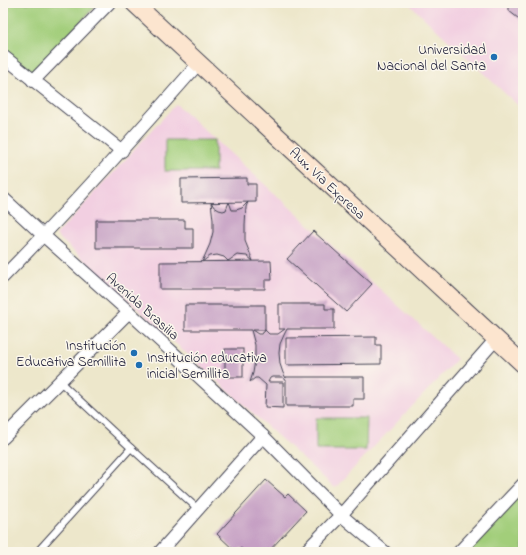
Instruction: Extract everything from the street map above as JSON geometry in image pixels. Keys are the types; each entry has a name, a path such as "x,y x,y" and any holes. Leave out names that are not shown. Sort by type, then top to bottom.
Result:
{"main road":[{"name":"Aux. Vía Expresa","path":"134,3 523,364"}],"street":[{"path":"33,81 109,3"},
{"path":"3,56 122,151"},
{"path":"3,277 44,236 200,63"},
{"name":"Avenida Brasilia","path":"3,198 263,436 341,515 385,552"},
{"path":"3,438 128,312"},
{"path":"305,552 341,515 496,339"},
{"path":"160,552 263,436"},
{"path":"459,552 523,484"}],"lane":[{"path":"60,381 198,509"},
{"path":"37,552 131,448"}],"path":[{"path":"3,10 10,3"}],"shaded area":[{"name":"Universidad Nacional del Santa","path":"408,3 523,3 523,110"},
{"path":"176,104 457,359 335,488 56,235"}],"green space":[{"path":"3,3 98,3 31,76 3,51"},
{"path":"165,140 215,140 215,171 165,171"},
{"path":"316,418 367,418 366,450 316,450"},
{"path":"523,488 523,552 461,552"}],"building":[{"path":"509,3 523,3 523,22 509,11"},
{"path":"247,178 247,184 256,184 256,202 181,203 181,179"},
{"path":"211,202 214,207 223,211 226,210 229,202 232,210 236,210 242,208 248,202 246,207 245,241 253,261 247,256 237,255 228,261 224,257 217,255 210,256 202,262 210,244 213,232"},
{"path":"96,220 185,220 185,228 193,228 193,248 96,248"},
{"path":"313,231 372,284 346,312 287,259"},
{"path":"271,261 272,280 265,280 265,289 160,289 160,262"},
{"path":"279,304 325,304 325,309 334,309 334,329 287,329 280,344 279,353 283,373 286,378 364,377 364,399 353,399 353,406 286,406 286,380 282,377 272,377 268,382 283,382 283,408 265,407 266,385 258,378 255,378 250,382 255,360 255,345 251,330 185,330 185,305 265,305 265,330 269,334 278,334 285,329 279,329","holes":["252,330 265,330 264,332 258,334"]},
{"path":"376,337 376,345 381,345 381,364 286,365 286,338"},
{"path":"225,349 243,349 243,377 225,377"},
{"path":"266,480 285,497 288,494 306,511 268,552 245,552 241,548 236,552 217,534"}],"place":[{"name":"Universidad Nacional del Santa","path":"494,57"},
{"name":"Institución Educativa Semillita","path":"134,353"},
{"name":"Institución educativa inicial Semillita","path":"139,365"}]}
